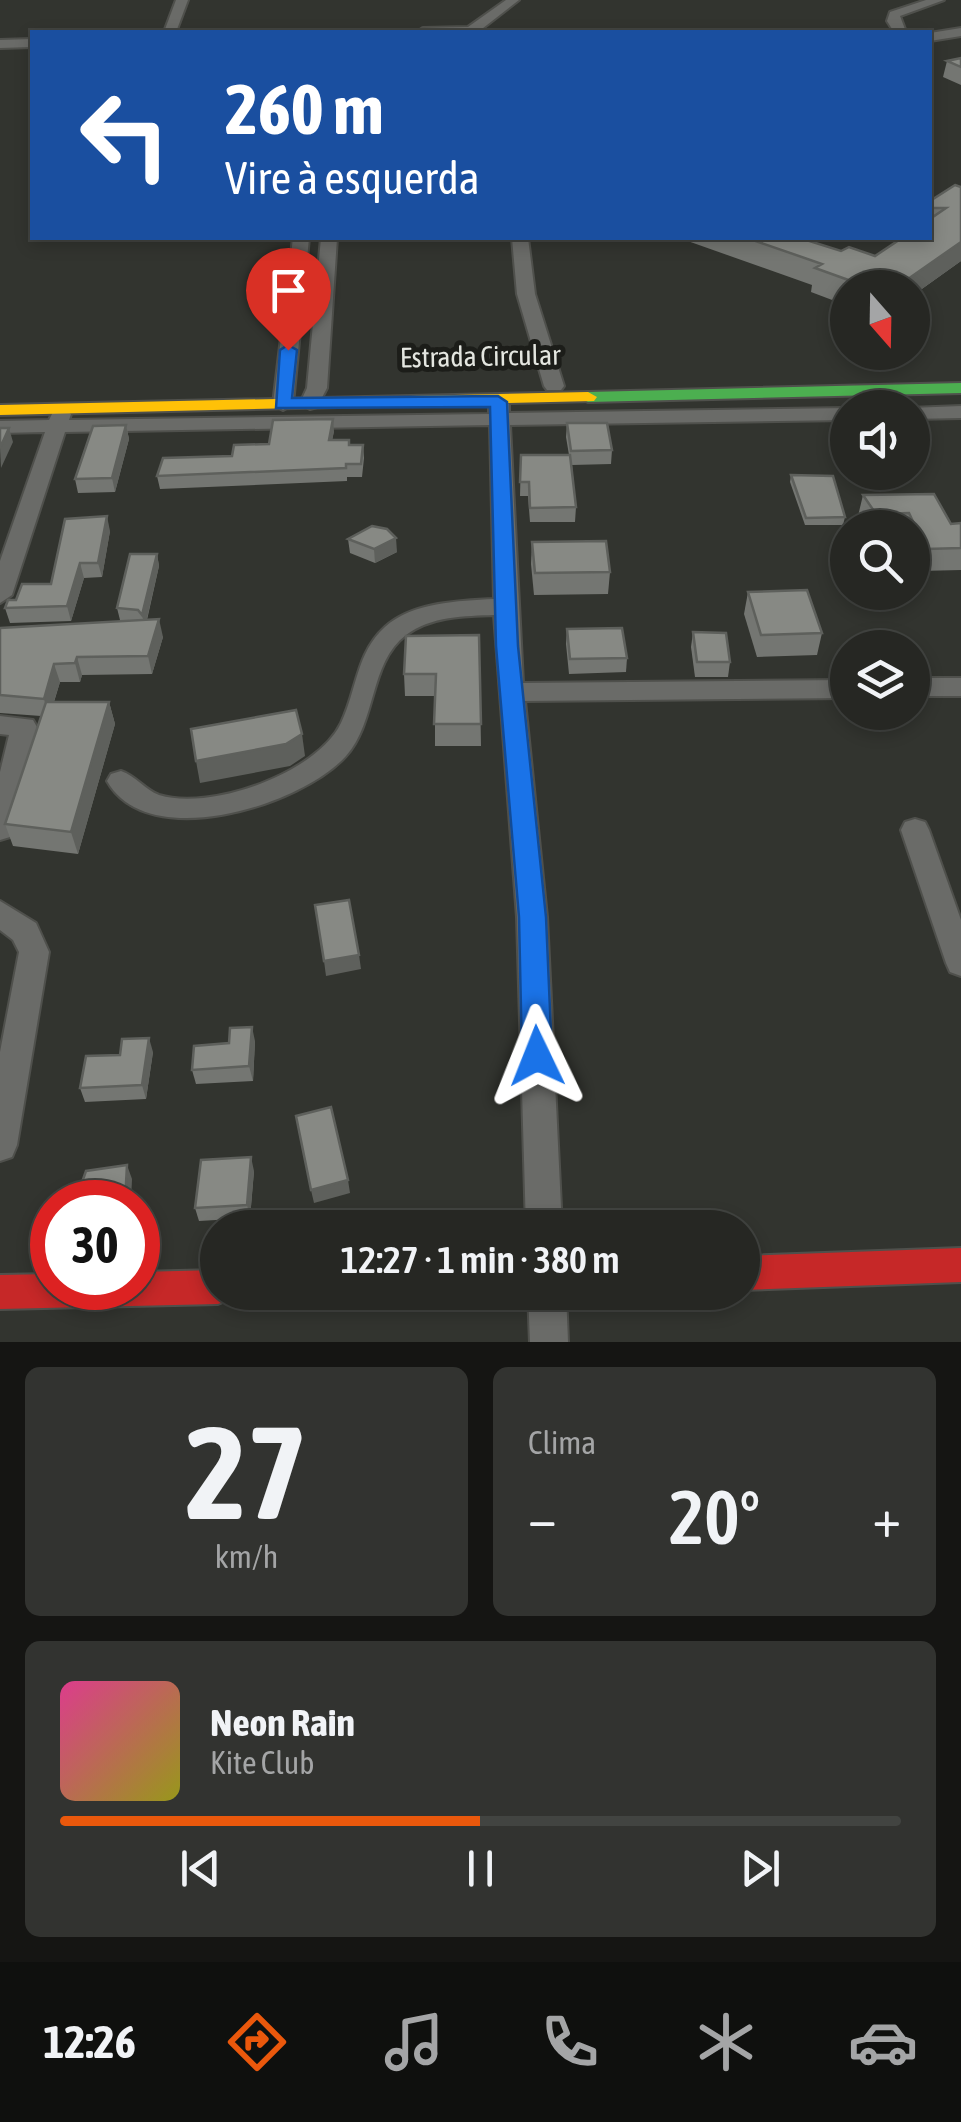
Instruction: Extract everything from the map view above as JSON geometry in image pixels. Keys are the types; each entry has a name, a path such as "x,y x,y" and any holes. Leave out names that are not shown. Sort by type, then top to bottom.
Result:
{"main road":[{"name":"Estrada Circular","path":"0,393 314,396 961,377"},
{"path":"314,396 499,410 961,388"},
{"path":"0,410 60,417 284,396"},
{"path":"760,1272 961,1265"},
{"path":"0,1292 200,1287"}],"street":[{"path":"171,30 182,0"},
{"path":"474,30 514,0"},
{"path":"899,30 892,21 894,14 938,0"},
{"path":"495,30 527,6"},
{"path":"932,37 961,32"},
{"path":"0,44 30,43"},
{"path":"284,396 301,240"},
{"path":"314,396 329,240"},
{"path":"520,240 519,254 534,325 554,386"},
{"path":"0,427 60,417 499,410 830,414"},
{"path":"499,410 511,692 532,917 543,1210"},
{"path":"930,413 961,412"},
{"path":"0,594 60,417"},
{"path":"121,781 150,804 190,806 268,792 312,773 350,735 371,666 386,640 402,627 427,616 508,606"},
{"path":"930,687 961,686"},
{"path":"511,692 830,688"},
{"path":"0,725 24,727 0,829"},
{"path":"916,830 961,963"},
{"path":"0,913 25,932 34,952 0,1146"},
{"path":"547,1310 548,1342"}],"building":[{"path":"961,58 961,67 947,61"},
{"path":"955,185 961,187 961,242 921,270 830,270 830,273 815,268 822,264 753,240 806,240 875,256 899,240 932,240 932,218 946,208 932,208 932,200"},
{"path":"333,419 329,440 363,445 361,464 346,464 346,468 157,476 163,458 232,456 234,445 269,444 273,420"},
{"path":"567,423 607,423 612,450 571,451"},
{"path":"126,425 112,478 75,479 93,426"},
{"path":"0,428 9,428 0,448"},
{"path":"521,455 570,455 576,507 530,508 529,482 520,482"},
{"path":"791,475 830,476 830,490 837,490 843,510 830,510 830,517 806,518"},
{"path":"934,494 951,524 961,523 961,548 930,549 930,510 873,510 863,495"},
{"path":"107,516 98,563 80,563 67,606 5,608 8,600 16,600 22,584 51,584 65,519"},
{"path":"372,526 387,529 396,538 374,549 348,539"},
{"path":"606,541 610,572 535,573 532,542"},
{"path":"130,554 157,554 142,615 138,610 117,608"},
{"path":"807,590 822,633 761,635 748,592"},
{"path":"159,619 148,656 77,657 75,663 54,664 44,699 0,695 0,628"},
{"path":"622,628 627,658 570,659 567,629"},
{"path":"693,632 726,633 730,662 697,662"},
{"path":"479,635 481,724 434,724 436,674 404,674 406,636"},
{"path":"46,702 109,702 71,832 5,824"},
{"path":"296,710 302,734 286,744 196,761 191,729"},
{"path":"349,900 359,955 324,961 315,905"},
{"path":"252,1027 249,1066 192,1070 194,1046 229,1043 230,1028"},
{"path":"149,1038 142,1085 80,1088 86,1056 120,1055 122,1039"},
{"path":"331,1107 348,1180 311,1190 296,1116"},
{"path":"251,1157 247,1205 195,1208 201,1160"},
{"path":"127,1165 126,1180 83,1180 86,1171"}],"traffic: fast":[{"path":"588,397 961,388"}],"traffic: slow":[{"path":"0,410 588,397"}],"traffic: jam":[{"path":"760,1272 961,1265"},
{"path":"0,1292 200,1287"}],"route":[{"path":"288,350 283,404 498,402 507,646 532,917 537,1056"}]}
